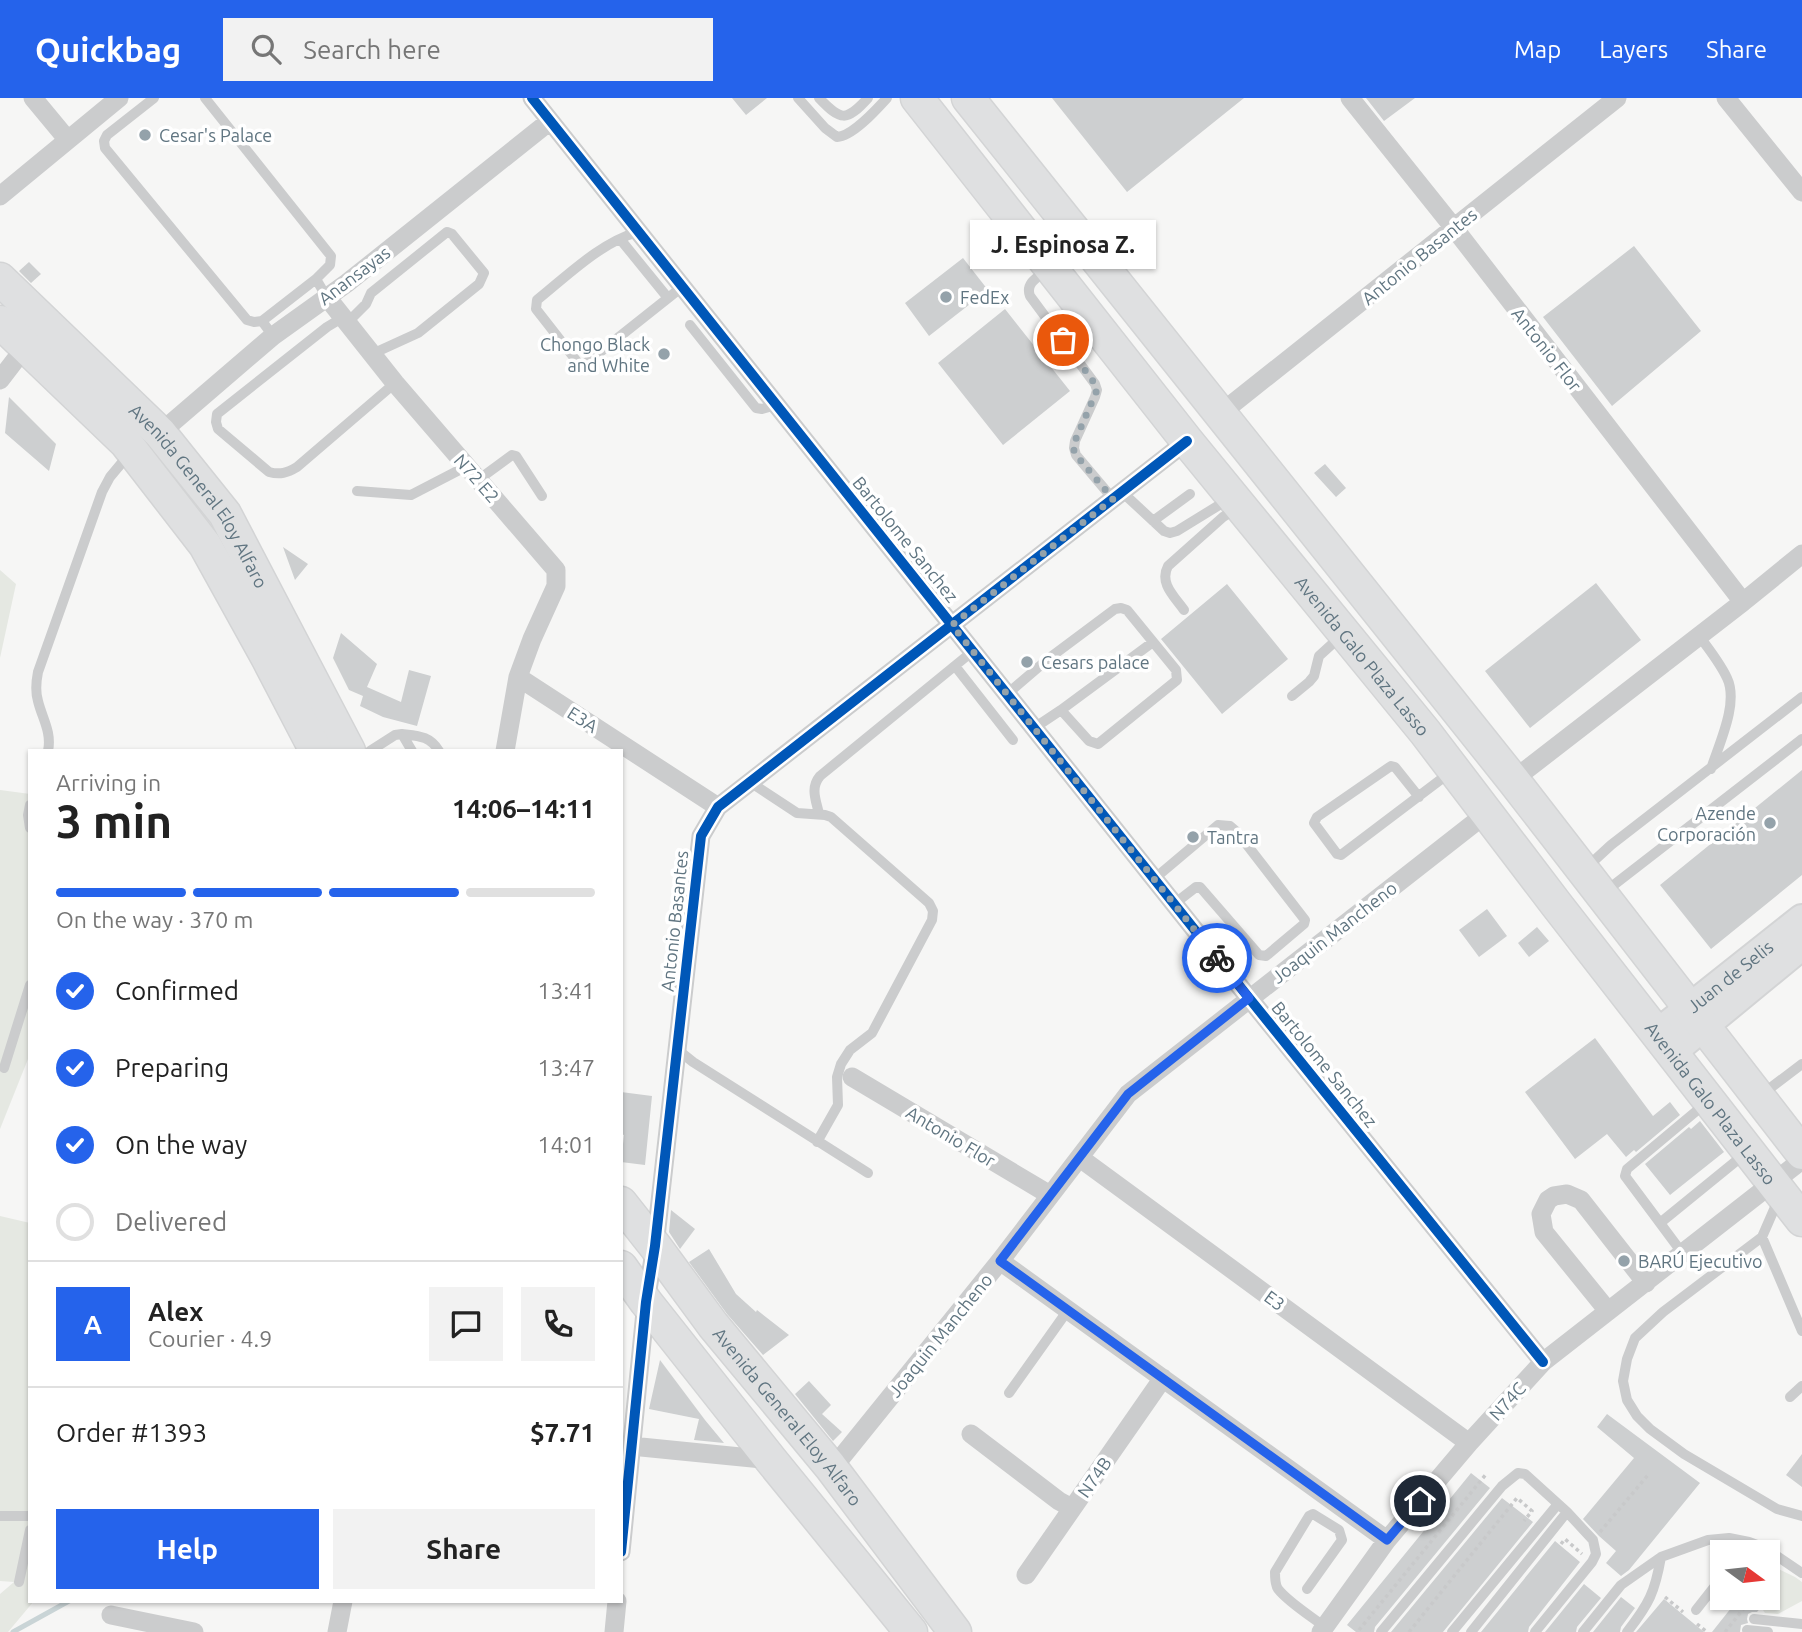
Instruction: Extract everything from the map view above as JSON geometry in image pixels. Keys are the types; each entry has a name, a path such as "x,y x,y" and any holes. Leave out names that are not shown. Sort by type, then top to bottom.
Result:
{"main road":[{"name":"Avenida Galo Plaza Lasso","path":"917,98 1187,440 1425,732 1802,1220"},
{"path":"968,98 1513,780 1802,1153"},
{"name":"Avenida General Eloy Alfaro","path":"0,279 160,433 225,514 348,749"},
{"name":"Avenida General Eloy Alfaro","path":"0,322 132,450 205,545 315,749"},
{"name":"Juan de Selis","path":"1664,1043 1802,919"},
{"name":"Juan de Selis","path":"1696,1017 1802,945"},
{"name":"Avenida General Eloy Alfaro","path":"623,1206 713,1325 832,1469 955,1632"},
{"path":"623,1270 771,1460 911,1632"}],"street":[{"path":"33,98 67,139"},
{"path":"0,196 119,98"},
{"name":"Bartolome Sanchez","path":"532,98 629,235 675,293 776,405 1543,1362"},
{"name":"Antonio Flor","path":"1350,98 1743,602"},
{"name":"Antonio Basantes","path":"1221,414 1617,98"},
{"path":"1726,98 1802,192"},
{"name":"Anansayas","path":"160,433 268,329 347,283 550,121"},
{"name":"N72 E2","path":"326,296 395,383 556,570 555,586 519,677"},
{"path":"0,380 26,346"},
{"name":"Antonio Basantes","path":"623,1531 646,1302 655,1246 701,836 718,807 1187,440"},
{"path":"1513,780 1802,554"},
{"path":"505,749 519,677"},
{"name":"E3A","path":"519,677 718,807"},
{"name":"Joaquin Mancheno","path":"832,1469 1000,1261 1128,1094 1487,813"},
{"name":"Antonio Flor","path":"852,1077 1050,1195"},
{"name":"E3","path":"1080,1158 1469,1443"},
{"name":"N74C","path":"1323,1630 1387,1540 1469,1443 1543,1362 1683,1254 1777,1189 1802,1160"},
{"path":"1608,1311 1544,1232 1541,1213 1548,1200 1567,1194 1581,1200 1646,1283"},
{"path":"1000,1261 1387,1540"},
{"name":"N74B","path":"1026,1575 1163,1378"},
{"path":"971,1434 1072,1508"},
{"path":"631,1446 771,1460"},
{"path":"337,1632 343,1603"},
{"path":"614,1632 617,1603"},
{"path":"111,1615 194,1632"}],"lane":[{"path":"155,98 107,135 105,148 247,320 268,329 330,265 331,256 205,98"},
{"path":"798,98 836,137 845,136 875,112 887,98"},
{"path":"819,98 837,115 843,117 868,98"},
{"path":"372,354 418,333 479,284 484,273 452,234 447,233 371,293 366,304 344,320 327,327 217,414 218,429 269,472 278,475 297,467 395,383"},
{"path":"629,235 601,249 537,300 536,309 579,364 585,364 675,293"},
{"path":"1051,268 1029,285 1030,296 1097,390 1075,441 1073,448 1076,455 1117,495 1170,533 1237,501"},
{"path":"316,279 326,296"},
{"path":"690,325 756,408 762,410 776,405"},
{"path":"48,749 48,730 36,686 38,672 102,492 110,477 132,450"},
{"path":"357,491 411,495 512,455 516,456 542,496"},
{"path":"1153,520 1190,494"},
{"path":"1184,610 1164,579 1165,572 1168,566 1214,526 1237,501"},
{"path":"1007,694 1048,659 1115,609 1121,608 1127,610 1177,670 1177,680 1098,744 1089,741 1061,710"},
{"path":"1293,696 1314,676 1319,656 1344,633"},
{"path":"1699,636 1728,680 1731,694 1728,717 1711,769"},
{"path":"1034,728 1153,642"},
{"path":"819,814 813,788 815,781 973,651"},
{"path":"955,666 1013,740"},
{"path":"1593,882 1611,845 1802,697"},
{"path":"402,734 411,749"},
{"path":"373,749 402,734 424,737 432,741 438,749"},
{"path":"1593,882 1802,739"},
{"path":"1419,797 1395,767 1391,766 1317,817 1314,823 1340,855 1419,797 1454,769"},
{"path":"750,782 797,813 831,817 929,904 933,911 932,920 876,1027 849,1050 841,1064 837,1077 838,1105 817,1142"},
{"path":"1154,879 1218,825 1230,826 1245,841 1304,920 1304,925 1266,956 1262,956 1200,887 1196,887 1174,904"},
{"path":"4,1068 28,991"},
{"path":"677,1050 868,1173"},
{"path":"1758,1097 1802,1064"},
{"path":"1683,1254 1625,1172 1709,1100"},
{"path":"1660,1223 1748,1151"},
{"path":"1777,1189 1762,1237 1663,1312 1636,1338 1626,1359 1623,1381 1627,1399 1637,1416 1650,1429 1684,1454 1777,1509 1802,1516"},
{"path":"1762,1237 1802,1331"},
{"path":"1009,1393 1068,1310"},
{"path":"1790,1397 1802,1386"},
{"path":"1381,1632 1502,1486 1518,1473 1525,1474 1567,1512 1593,1540 1595,1554 1592,1562 1535,1632"},
{"path":"1452,1632 1558,1504"},
{"path":"1471,1632 1567,1512"},
{"path":"1307,1589 1342,1540 1339,1530 1313,1514 1309,1516 1275,1572 1275,1579 1276,1588 1323,1630"},
{"path":"0,1516 28,1517"},
{"path":"19,1582 28,1539"},
{"path":"1583,1632 1621,1585 1661,1557 1709,1539 1738,1540"},
{"path":"1627,1632 1652,1596 1661,1557"},
{"path":"1780,1558 1802,1573"},
{"path":"1696,1610 1710,1592"},
{"path":"1754,1619 1802,1624"},
{"path":"1747,1630 1768,1632"}],"path":[{"path":"1359,1630 1487,1473"},
{"path":"1599,1534 1648,1475"},
{"path":"1409,1632 1517,1498 1532,1511"},
{"path":"1556,1549 1565,1539 1582,1554"},
{"path":"1662,1595 1707,1632"},
{"path":"1724,1632 1742,1610"}],"shaded area":[{"path":"0,570 16,584 0,658"},
{"path":"0,790 28,794 28,1059 0,1129"},
{"path":"0,1216 28,1223 28,1603 32,1603 8,1632 0,1632 0,1594 14,1582 0,1581"},
{"path":"1780,1570 1802,1582 1802,1601 1778,1614 1765,1613 1763,1610 1780,1610"}],"building":[{"path":"732,98 767,98 746,115"},
{"path":"1052,98 1244,98 1127,192"},
{"path":"1366,98 1415,98 1384,121"},
{"path":"1634,246 1701,331 1612,406 1543,317"},
{"name":"FedEx","path":"963,258 988,290 929,336 905,303"},
{"path":"29,262 41,274 31,283 19,271"},
{"path":"1005,309 1070,391 1003,445 938,363"},
{"path":"9,397 56,444 49,471 5,433"},
{"path":"1325,464 1346,488 1336,497 1314,473"},
{"path":"283,547 308,564 295,580"},
{"path":"1596,583 1641,640 1530,728 1485,671"},
{"path":"1227,584 1288,659 1222,714 1161,639"},
{"path":"341,633 377,664 367,687 401,702 409,670 431,676 417,726 383,717 360,706 363,696 349,690 333,658"},
{"name":"Azende Corporación","path":"1802,770 1802,875 1711,949 1660,885"},
{"path":"1487,909 1507,936 1479,957 1459,930"},
{"path":"1537,927 1549,941 1529,957 1518,943"},
{"path":"1595,1038 1653,1116 1670,1102 1680,1115 1636,1152 1634,1150 1626,1157 1607,1134 1575,1159 1525,1092"},
{"path":"623,1092 652,1096 645,1165 623,1162"},
{"path":"1700,1121 1724,1152 1670,1195 1645,1164"},
{"path":"671,1210 695,1229 680,1249 669,1232"},
{"path":"709,1249 736,1294 789,1335 763,1355 727,1314 689,1262"},
{"path":"660,1360 724,1443 694,1440 699,1419 649,1409"},
{"path":"809,1381 831,1405 822,1414 842,1432 833,1441 795,1394"},
{"path":"1607,1414 1700,1483 1629,1570 1621,1576 1606,1563 1616,1551 1583,1519 1634,1458 1597,1427"},
{"path":"1802,1454 1802,1487 1786,1475"},
{"path":"1471,1473 1490,1488 1375,1627 1374,1632 1356,1632 1347,1625"},
{"path":"1502,1498 1533,1522 1443,1632 1391,1632"},
{"path":"1555,1541 1580,1562 1529,1627 1528,1632 1481,1632"},
{"path":"1584,1584 1601,1598 1577,1627 1576,1632 1545,1632"},
{"path":"1621,1597 1635,1608 1620,1632 1593,1632"},
{"path":"1664,1599 1704,1632 1636,1632"},
{"path":"1729,1610 1759,1610 1748,1614 1748,1623 1741,1625 1740,1632 1712,1632"}],"waterway":[{"path":"13,1632 65,1603"}],"cycle path":[{"path":"532,98 1249,998 1543,1362"},
{"path":"623,1532 646,1302 655,1246 701,836 718,807 1187,441"}],"way so far":[{"path":"1063,340 1097,390 1073,448 1113,499 952,625 1217,958"}],"place":[{"name":"Cesar's Palace","path":"145,135"},
{"name":"FedEx","path":"946,297"},
{"name":"J. Espinosa Z.","path":"1063,340"},
{"name":"Chongo Black and White","path":"664,354"},
{"name":"Cesars palace","path":"1027,662"},
{"name":"Azende Corporación","path":"1770,823"},
{"name":"Tantra","path":"1193,837"},
{"name":"BARÚ Ejecutivo","path":"1624,1261"}],"route":[{"path":"1217,958 1249,998 1128,1094 1000,1261 1387,1540 1420,1501"}]}
